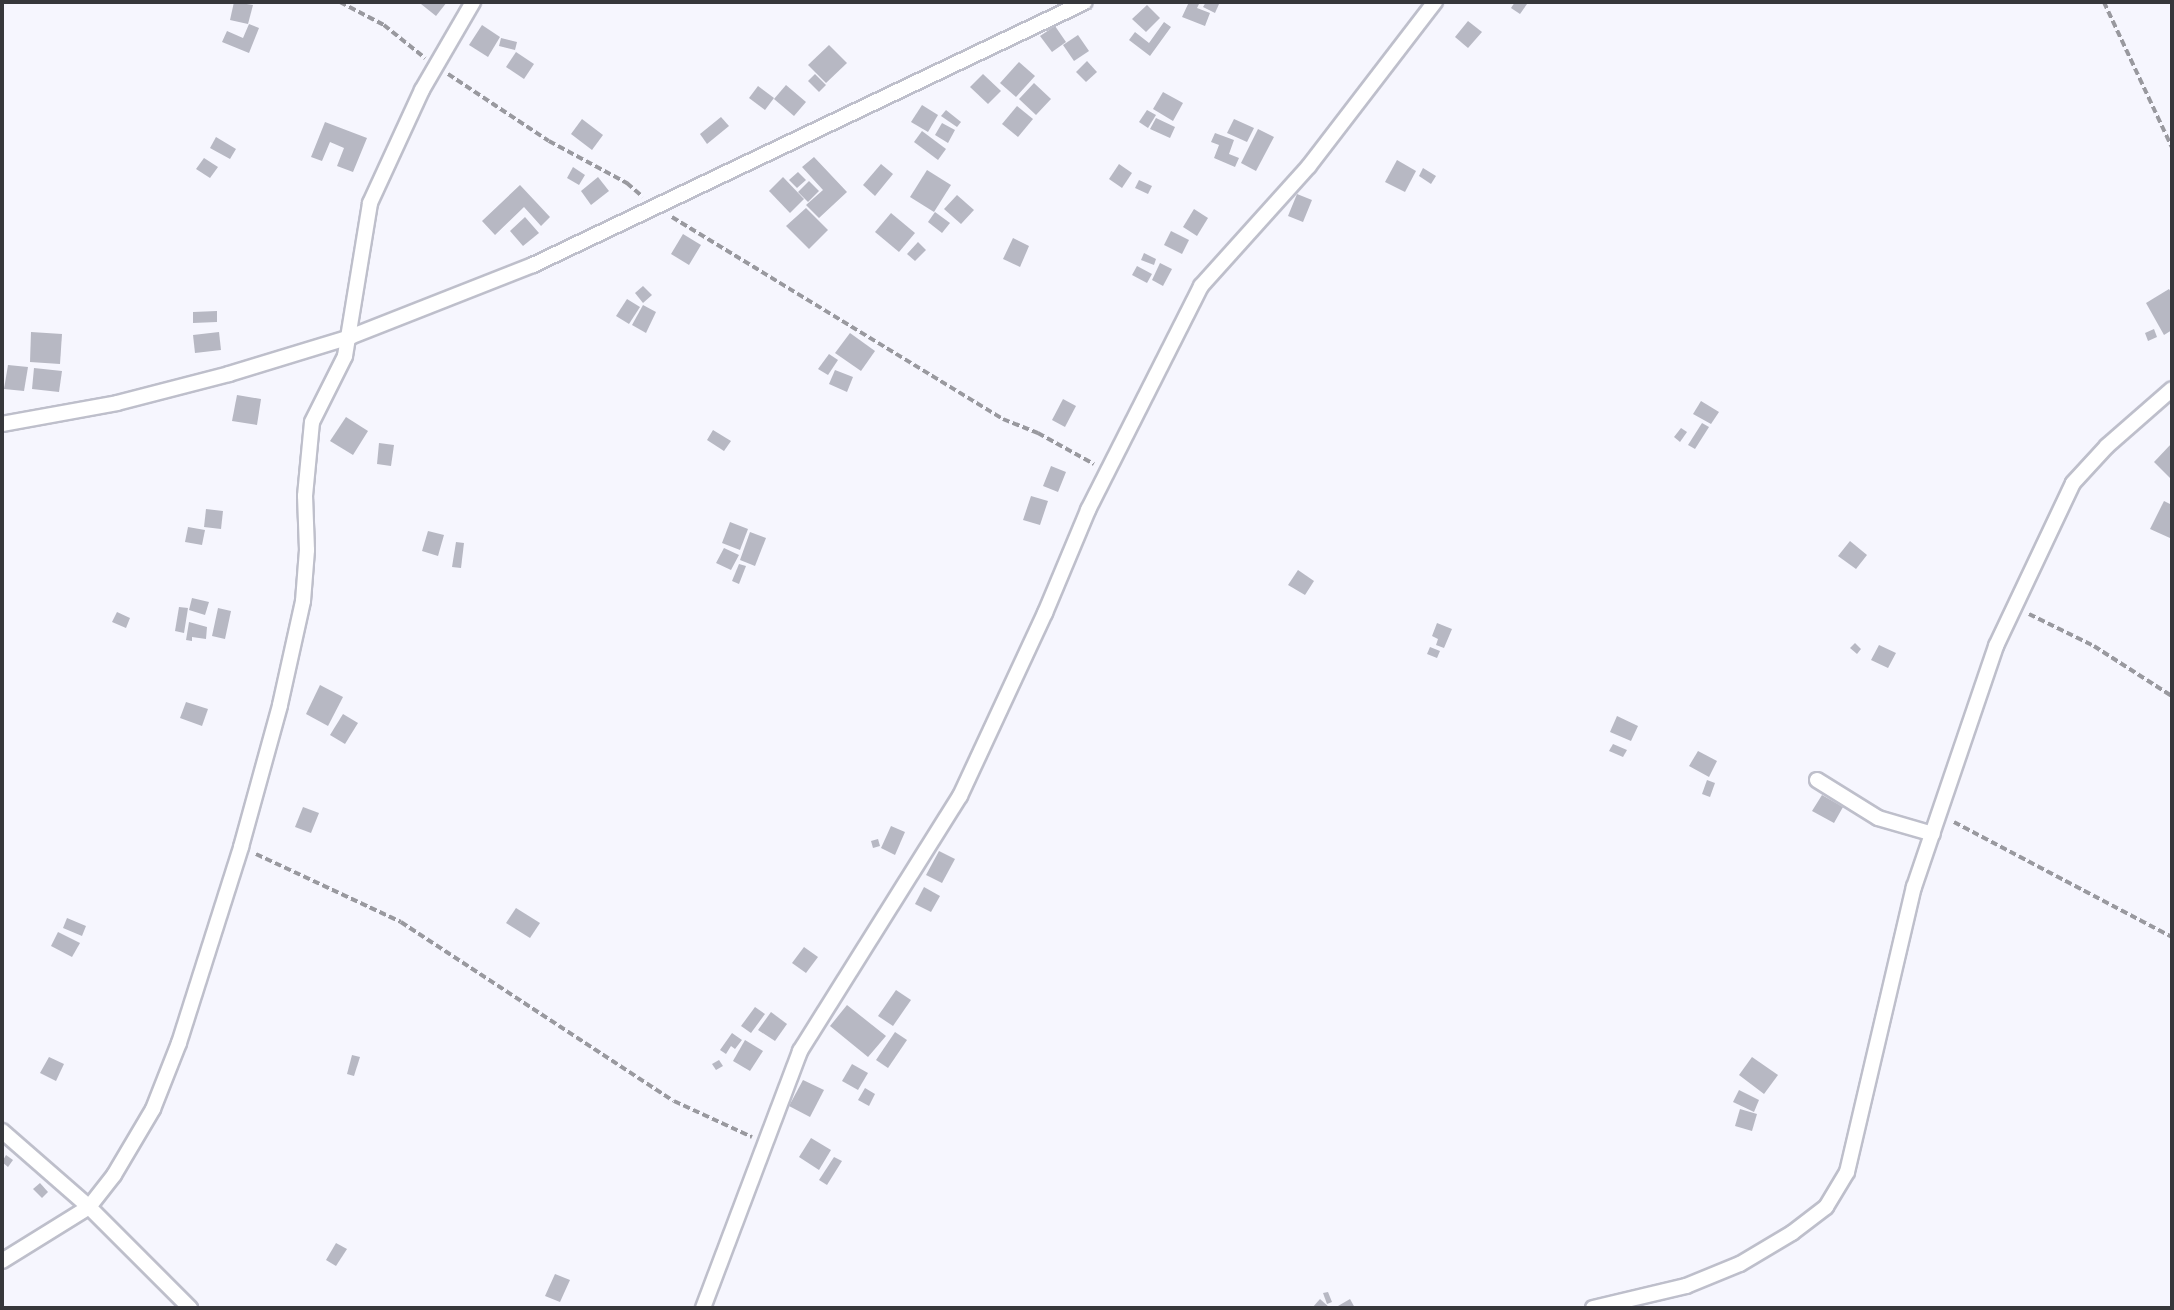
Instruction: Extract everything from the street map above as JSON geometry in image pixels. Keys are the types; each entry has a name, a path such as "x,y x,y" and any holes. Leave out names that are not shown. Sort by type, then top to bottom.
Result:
{"street":[{"path":"2,1262 89,1208 114,1175 153,1109 206,964 280,705 303,601 307,550 305,496 312,422 345,356 370,203 437,66 473,2"},
{"path":"2,424 117,403 350,337 534,265 1085,2"},
{"path":"702,1308 763,1142 800,1051 960,796 1108,471 1201,286 1309,166 1436,2"},
{"path":"1593,1308 1686,1286 1740,1264 1792,1233 1826,1207 1847,1172 1914,887 1996,646 2073,483 2107,446 2172,389"},
{"path":"1817,780 1878,818 1933,834"},
{"path":"2,1131 89,1208 190,1308"}],"path":[{"path":"340,2 384,25 437,66 549,141 627,183 655,207 1003,419 1038,433 1108,471"},
{"path":"2104,2 2172,147"},
{"path":"2015,607 2094,646 2172,696"},
{"path":"1940,815 2172,937"},
{"path":"241,847 401,922 674,1101 763,1142"}],"building":[{"path":"234,2 253,5 248,24 230,20"},
{"path":"447,2 436,16 421,4"},
{"path":"1189,2 1200,2 1197,8 1210,13 1205,26 1182,17"},
{"path":"1206,2 1219,4 1215,13 1203,7"},
{"path":"1515,2 1527,4 1520,14 1511,8"},
{"path":"1147,5 1160,18 1146,32 1132,19"},
{"path":"1468,21 1482,32 1468,48 1455,37"},
{"path":"1164,22 1171,27 1150,56 1129,40 1135,32 1149,43"},
{"path":"249,24 259,28 249,53 222,42 227,31 243,38"},
{"path":"482,25 500,37 488,57 469,45"},
{"path":"1055,26 1066,42 1052,52 1040,36"},
{"path":"1078,35 1089,51 1074,61 1063,45"},
{"path":"501,38 517,42 515,50 499,46"},
{"path":"829,45 847,63 826,83 808,65"},
{"path":"516,52 534,64 524,79 506,67"},
{"path":"1087,61 1097,72 1086,82 1076,72"},
{"path":"1019,62 1035,76 1016,97 1000,83"},
{"path":"815,74 826,85 819,92 808,81"},
{"path":"983,74 1001,91 988,104 970,87"},
{"path":"1034,83 1051,99 1036,115 1019,99"},
{"path":"786,85 806,102 794,116 774,99"},
{"path":"758,86 774,98 765,110 749,98"},
{"path":"1163,92 1183,103 1173,121 1153,109"},
{"path":"922,105 938,115 928,132 911,122"},
{"path":"1017,106 1033,119 1018,137 1002,124"},
{"path":"946,110 961,122 957,127 941,116"},
{"path":"1147,110 1156,115 1148,128 1139,122"},
{"path":"721,117 729,126 707,144 700,134"},
{"path":"1156,118 1175,127 1170,138 1150,129"},
{"path":"582,119 603,135 592,150 571,134"},
{"path":"1234,119 1254,128 1247,142 1227,133"},
{"path":"325,122 367,138 353,172 337,166 344,148 330,142 322,161 311,157"},
{"path":"942,123 955,130 948,143 935,135"},
{"path":"1258,129 1274,137 1256,171 1241,163"},
{"path":"922,131 946,149 938,160 914,142"},
{"path":"1215,133 1234,140 1229,154 1239,158 1235,167 1214,158 1219,145 1211,142"},
{"path":"216,137 236,149 230,159 210,148"},
{"path":"814,157 847,192 819,218 806,205 823,190 802,167"},
{"path":"204,158 218,167 210,178 196,169"},
{"path":"1397,160 1416,171 1405,192 1385,182"},
{"path":"881,164 893,174 875,196 863,185"},
{"path":"1119,164 1132,173 1122,188 1109,179"},
{"path":"573,167 585,175 579,185 567,178"},
{"path":"1423,168 1436,176 1431,184 1419,176"},
{"path":"927,170 951,185 934,212 910,197"},
{"path":"798,172 806,180 797,188 789,180"},
{"path":"598,177 609,191 591,205 581,191"},
{"path":"783,177 804,199 790,213 769,191"},
{"path":"1139,180 1152,186 1148,194 1135,188"},
{"path":"809,181 819,191 808,202 798,192"},
{"path":"520,185 550,217 541,226 524,207 495,235 482,221"},
{"path":"1297,194 1312,200 1303,222 1288,216"},
{"path":"957,195 974,210 961,224 944,209"},
{"path":"806,208 828,230 809,249 786,226"},
{"path":"1194,209 1208,218 1197,236 1183,227"},
{"path":"935,212 950,223 942,233 928,222"},
{"path":"891,213 915,233 899,252 875,232"},
{"path":"525,217 539,233 523,246 510,231"},
{"path":"1171,231 1189,240 1182,254 1164,245"},
{"path":"683,234 701,245 689,265 671,254"},
{"path":"1013,238 1029,246 1020,267 1003,259"},
{"path":"918,242 926,250 915,261 907,254"},
{"path":"1144,253 1156,259 1154,265 1141,260"},
{"path":"1160,263 1172,269 1163,286 1152,280"},
{"path":"1137,266 1152,274 1147,283 1132,275"},
{"path":"643,286 652,295 643,303 635,293"},
{"path":"2169,289 2172,294 2172,330 2164,335 2146,303"},
{"path":"627,299 640,307 629,324 616,316"},
{"path":"643,305 656,312 646,333 632,325"},
{"path":"217,311 217,322 193,323 193,312"},
{"path":"2154,329 2157,337 2148,341 2145,333"},
{"path":"31,332 62,334 60,364 30,362"},
{"path":"219,332 221,350 195,353 193,335"},
{"path":"850,333 875,351 861,371 835,353"},
{"path":"829,354 838,360 828,375 818,369"},
{"path":"8,365 28,367 24,391 4,389"},
{"path":"34,368 62,371 59,392 32,389"},
{"path":"835,370 853,377 847,392 829,384"},
{"path":"237,395 261,399 257,425 232,421"},
{"path":"1063,399 1076,406 1065,427 1052,420"},
{"path":"1701,401 1719,412 1711,424 1693,414"},
{"path":"346,417 368,431 353,455 330,441"},
{"path":"1702,423 1709,427 1695,449 1688,445"},
{"path":"1681,428 1687,432 1680,442 1674,437"},
{"path":"713,430 731,441 724,451 707,440"},
{"path":"379,443 394,445 391,466 377,464"},
{"path":"2172,443 2172,480 2154,462"},
{"path":"1051,466 1066,472 1058,492 1043,486"},
{"path":"1031,496 1048,501 1040,525 1023,520"},
{"path":"2164,501 2172,505 2170,538 2150,529"},
{"path":"206,509 223,511 221,529 204,527"},
{"path":"730,522 748,529 740,550 722,543"},
{"path":"188,527 205,530 202,545 185,542"},
{"path":"428,531 444,535 438,556 422,551"},
{"path":"750,532 766,538 755,566 740,560"},
{"path":"1850,541 1867,555 1856,569 1838,556"},
{"path":"456,542 464,543 461,568 452,567"},
{"path":"724,548 739,555 731,570 716,563"},
{"path":"739,564 746,566 739,584 732,581"},
{"path":"1298,570 1314,581 1305,595 1288,585"},
{"path":"192,598 209,602 205,615 189,610"},
{"path":"179,607 188,608 184,633 175,631"},
{"path":"218,608 231,611 225,639 212,636"},
{"path":"117,612 130,618 126,628 112,622"},
{"path":"189,622 207,627 206,639 192,637 192,641 186,640"},
{"path":"1437,623 1452,629 1444,648 1436,645 1438,639 1432,636"},
{"path":"1855,643 1861,649 1857,654 1850,648"},
{"path":"1879,645 1896,653 1888,668 1871,660"},
{"path":"1430,647 1440,651 1437,658 1427,654"},
{"path":"320,685 343,697 328,726 306,714"},
{"path":"186,702 208,709 202,726 180,718"},
{"path":"343,714 358,723 345,744 330,735"},
{"path":"1617,716 1638,726 1631,741 1610,732"},
{"path":"1613,744 1627,750 1623,757 1609,751"},
{"path":"1698,751 1717,761 1709,777 1689,766"},
{"path":"1707,780 1715,783 1710,797 1702,794"},
{"path":"1822,795 1843,807 1834,823 1812,811"},
{"path":"303,807 319,813 311,833 295,827"},
{"path":"891,826 905,832 895,855 881,848"},
{"path":"878,839 880,846 873,848 871,841"},
{"path":"939,851 955,859 942,883 926,875"},
{"path":"924,887 940,896 931,912 915,904"},
{"path":"516,908 540,923 530,938 506,923"},
{"path":"67,918 86,926 82,936 63,928"},
{"path":"58,932 80,943 72,957 51,946"},
{"path":"804,947 818,957 806,973 792,963"},
{"path":"896,990 911,1000 893,1026 878,1016"},
{"path":"847,1005 886,1036 868,1057 830,1026"},
{"path":"755,1007 765,1014 751,1033 741,1026"},
{"path":"771,1012 787,1024 775,1041 758,1030"},
{"path":"895,1032 907,1040 888,1068 876,1060"},
{"path":"732,1033 742,1040 735,1049 731,1046 726,1054 720,1050"},
{"path":"745,1040 763,1051 750,1071 733,1061"},
{"path":"352,1055 360,1057 354,1076 347,1074"},
{"path":"49,1057 64,1064 56,1081 40,1073"},
{"path":"1752,1057 1778,1075 1764,1094 1739,1075"},
{"path":"719,1060 723,1066 716,1070 712,1064"},
{"path":"852,1064 868,1073 858,1090 842,1081"},
{"path":"803,1080 824,1090 810,1117 789,1106"},
{"path":"865,1088 875,1094 869,1106 858,1100"},
{"path":"1739,1090 1759,1100 1754,1112 1733,1102"},
{"path":"1740,1109 1757,1114 1752,1131 1735,1126"},
{"path":"811,1138 831,1150 819,1170 799,1157"},
{"path":"6,1155 13,1160 8,1167 2,1162"},
{"path":"834,1157 842,1161 827,1185 819,1180"},
{"path":"40,1183 48,1192 42,1198 33,1189"},
{"path":"336,1243 347,1249 336,1266 326,1260"},
{"path":"555,1274 570,1280 560,1302 545,1296"},
{"path":"1328,1292 1332,1302 1327,1304 1323,1293"},
{"path":"1320,1299 1330,1308 1312,1308"},
{"path":"1350,1299 1355,1308 1339,1308 1338,1306"}]}
